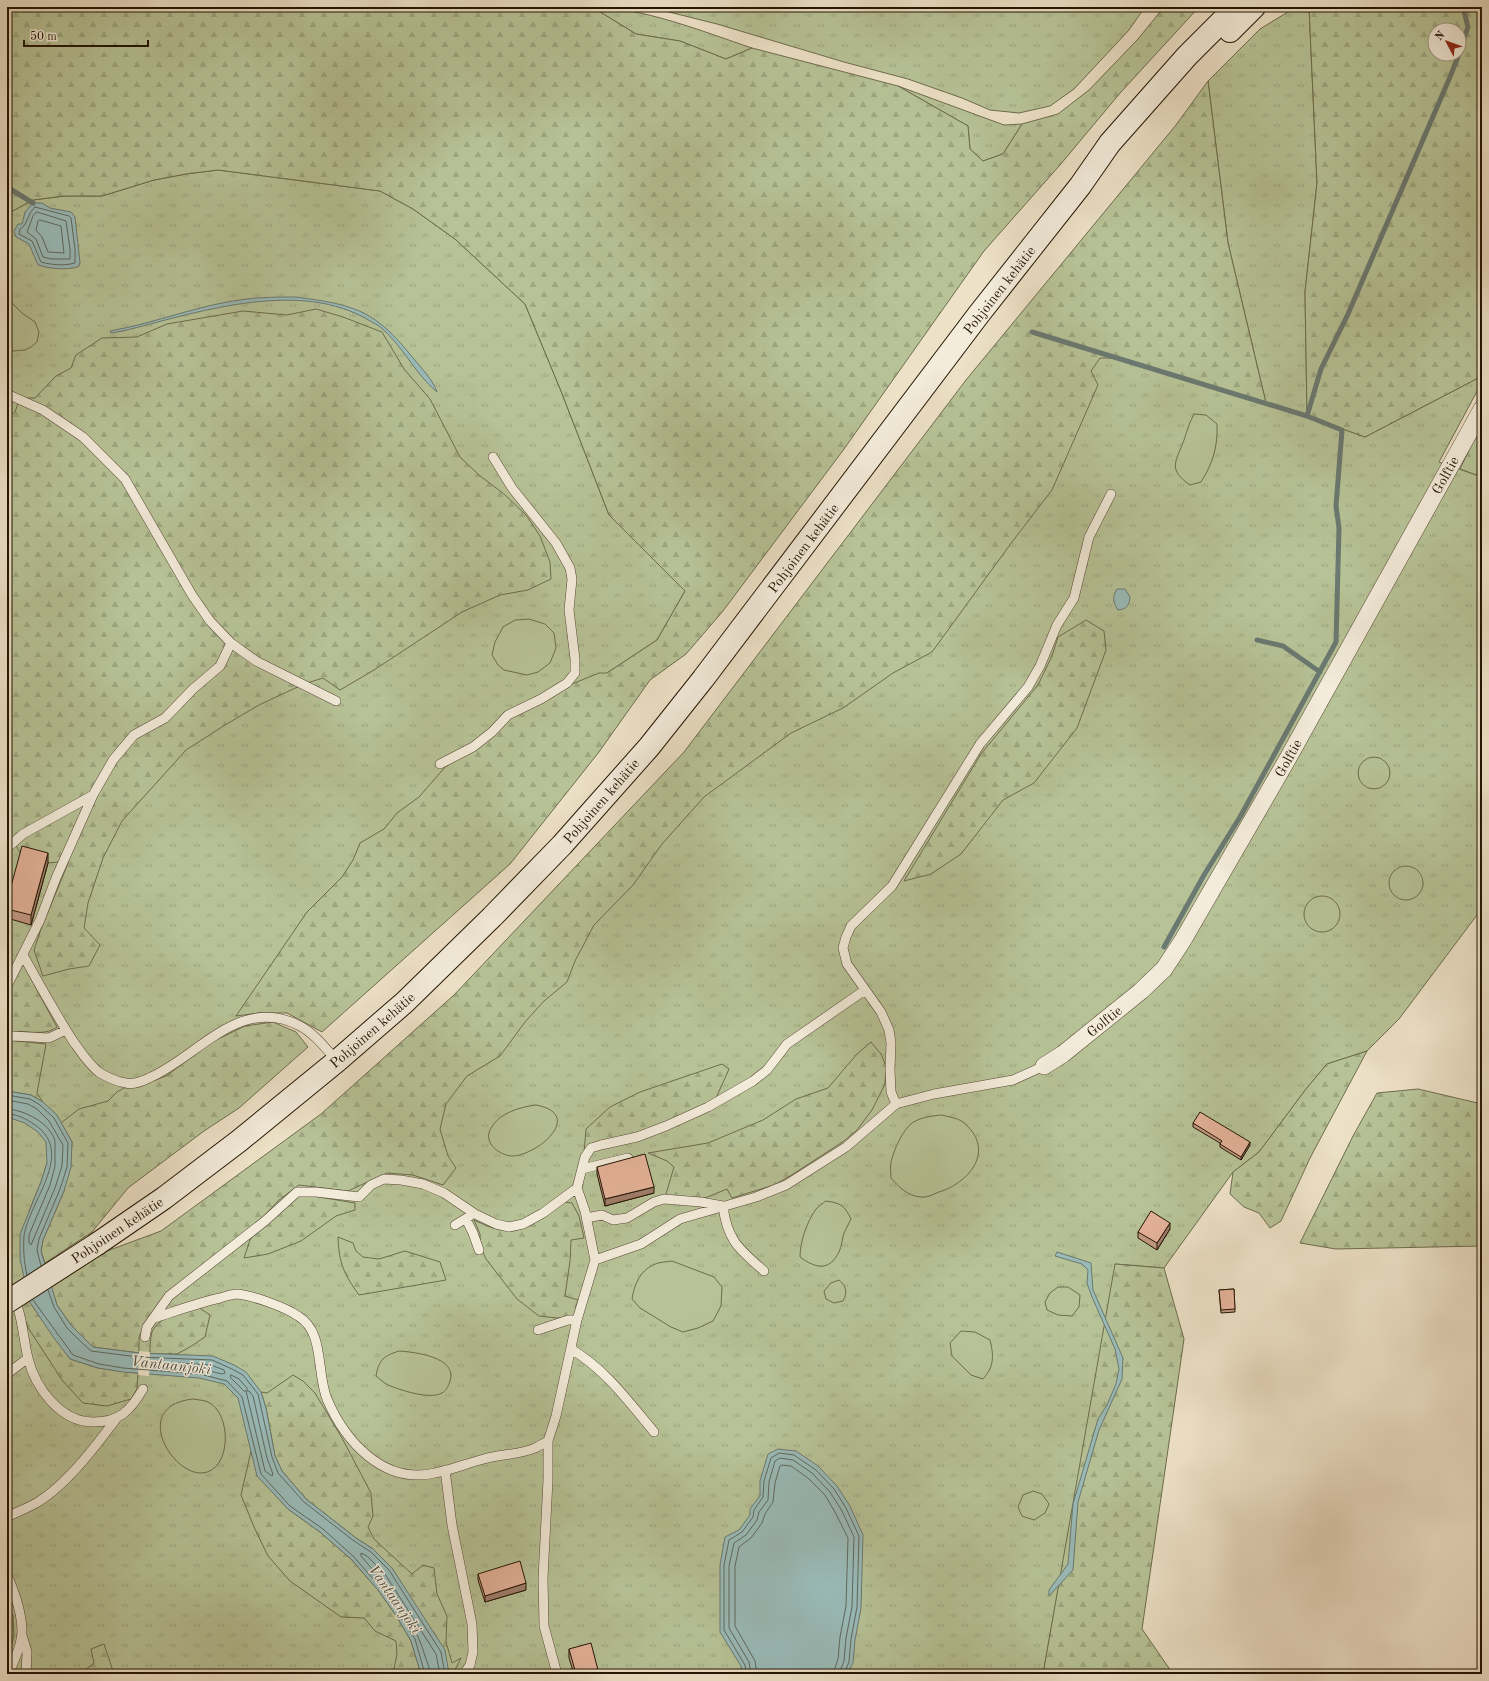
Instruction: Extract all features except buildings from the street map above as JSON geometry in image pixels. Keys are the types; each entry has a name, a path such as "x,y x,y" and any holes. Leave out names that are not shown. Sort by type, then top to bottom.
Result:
{"main road":[{"name":"Pohjoinen kehätie","path":"7,1302 97,1244 164,1198 239,1141 337,1061 405,1002 492,917 562,845 649,747 765,599 979,314 1080,186 1110,143 1188,56 1236,7"},
{"name":"Pohjoinen kehätie","path":"1080,186 1115,154 1144,120 1254,7"}],"street":[{"name":"Golftie","path":"1044,1066 1063,1054 1141,991 1164,969 1183,940 1283,767 1482,409"}],"lane":[{"path":"7,394 43,410 83,437 125,479 192,595 210,621 231,643 256,661 336,701"},
{"path":"440,764 473,747 492,732 508,715 541,699 567,683 575,673 575,659 569,610 572,579 570,568 556,543 512,488 493,457"},
{"path":"896,1104 891,1092 891,1043 889,1030 880,1012 847,964 843,948 846,937 852,926 892,886 980,744 1028,687 1040,666 1057,625 1074,598 1089,537 1111,494"},
{"path":"7,986 40,920 56,878 93,795 112,760 134,735 165,718 193,689 220,666 231,643"},
{"path":"7,848 23,834 93,795"},
{"path":"23,955 66,1030 85,1059 100,1073 127,1084 143,1081 162,1073 216,1034 237,1024 259,1017 273,1017 300,1026 317,1039 337,1061"},
{"path":"557,1674 544,1626 543,1578 548,1480 548,1441 556,1416 577,1320 595,1260 586,1218 577,1188 585,1156 591,1148 637,1137 666,1126 708,1107 753,1081 767,1070 787,1044 865,990"},
{"path":"7,1037 49,1038 66,1030"},
{"path":"595,1260 641,1244 680,1219 756,1197 786,1185 846,1147 896,1104 934,1094 1013,1080 1044,1066"},
{"path":"582,1169 628,1158"},
{"path":"145,1337 147,1327 169,1296 265,1221 297,1192 316,1192 359,1197 371,1186 384,1179 401,1180 423,1184 444,1193 475,1214 496,1224 508,1227 523,1224 543,1213 577,1188"},
{"path":"586,1218 602,1215 613,1220 627,1218 654,1202 664,1199 701,1202 722,1206"},
{"path":"722,1206 725,1221 734,1242 738,1248 764,1271"},
{"path":"455,1226 475,1214"},
{"path":"466,1219 479,1250"},
{"path":"7,1288 16,1303 20,1316 31,1368 44,1392 64,1413 76,1419 90,1422 116,1419"},
{"path":"154,1318 194,1304 237,1294 259,1299 298,1316 308,1325 315,1336 319,1352 320,1377 327,1398 344,1430 364,1454 378,1464 395,1471 414,1475 434,1473 488,1458 534,1449 548,1441"},
{"path":"538,1330 568,1320 577,1320"},
{"path":"571,1349 590,1361 608,1377 654,1432"},
{"path":"8,1374 28,1358"},
{"path":"7,1517 37,1503 48,1494 86,1457 116,1419 134,1404 143,1389"},
{"path":"445,1470 452,1525 472,1624 473,1652 470,1665 464,1674"},
{"path":"7,1575 20,1615 22,1633 27,1652 26,1674"},
{"path":"8,1674 18,1650 22,1633"}],"green space":[{"path":"7,7 592,7 636,34 680,41 726,59 752,48 898,86 968,126 970,149 983,161 1003,154 1022,124 1058,114 1089,90 1138,39 1164,7 1199,7 1121,92 1060,165 984,251 844,449 723,611 686,654 650,680 599,752 510,864 322,1032 287,1013 259,1013 236,1016 307,912 342,877 353,860 360,843 384,829 397,813 419,797 446,766 474,750 511,718 567,686 599,673 607,673 657,640 685,591 609,515 561,391 525,304 455,239 413,209 380,191 218,170 154,180 102,196 64,196 33,200 7,214"},
{"path":"592,7 631,11 652,16 752,48 726,59 680,41 636,34"},
{"path":"649,7 1145,7 1129,30 1074,89 1050,106 1019,113 990,110 962,98 908,79 844,62 717,24"},
{"path":"1296,7 1309,7 1317,183 1305,292 1307,416 1365,437 1482,376 1482,382 1439,462 1482,477 1482,905 1480,911 1399,1019 1367,1051 1327,1064 1306,1089 1259,1152 1233,1172 1164,1268 1115,1264 1125,1363 1059,1585 1043,1674 7,1674 7,214 33,200 64,196 102,196 154,180 218,170 380,191 413,209 455,239 525,304 561,391 609,515 685,591 657,640 607,673 234,1054 47,1163 29,1211 55,1338 396,1106 1096,351 1266,403 1228,243 1208,81 1260,29"},
{"path":"1309,7 1482,7 1482,376 1365,437 1307,416 1305,292 1317,183"},
{"path":"1208,81 1228,243 1266,403 1120,358 1100,358 1091,371 1098,385 1052,490 932,652 893,673 843,708 791,733 704,797 662,844 633,885 594,925 575,961 567,982 544,1001 525,1022 500,1056 467,1076 446,1104 440,1129 448,1156 456,1168 443,1185 413,1175 387,1173 348,1191 299,1185 279,1200 263,1217 164,1298 147,1319 139,1337 139,1353 92,1347 71,1325 57,1305 51,1287 107,1251 161,1231 321,1114 454,995 684,752 966,380 1176,125"},
{"path":"898,86 1004,125 1022,124 1003,154 983,161 970,149 968,126"},
{"path":"7,298 22,313 35,322 39,332 37,342 25,350 7,350"},
{"path":"316,309 343,317 382,332 404,369 430,399 460,457 479,475 504,494 526,515 540,536 550,562 551,579 528,590 500,595 462,612 374,670 340,690 323,678 304,684 259,705 186,750 122,821 103,858 88,903 84,928 100,945 89,966 69,969 43,976 34,950 69,861 48,863 22,856 10,835 7,833 7,417 15,412 19,400 35,398 56,376 71,368 76,355 102,338 137,337 167,324 243,311 287,315"},
{"path":"1194,414 1206,415 1217,424 1217,440 1212,461 1201,482 1190,485 1178,474 1175,465"},
{"path":"1482,422 1482,477 1460,469"},
{"path":"529,619 545,624 554,633 556,648 550,663 538,672 527,675 504,670 498,665 492,655 495,642 503,627 515,620"},
{"path":"1086,620 1104,631 1106,650 1077,728 1034,783 1003,800 961,854 931,874 904,881 981,754 1038,685 1052,656 1058,637"},
{"path":"1371,757 1377,757 1386,761 1390,773 1386,785 1377,789 1371,789 1362,785 1358,776 1358,770 1362,761"},
{"path":"1409,866 1418,871 1422,876 1422,890 1418,895 1413,899 1403,900 1399,899 1390,890 1389,880 1390,876 1399,867"},
{"path":"1326,896 1335,901 1339,907 1339,921 1335,927 1326,932 1318,932 1309,927 1305,921 1304,910 1309,901 1315,897"},
{"path":"23,964 57,1027 51,1030 45,1032 7,1033 7,995"},
{"path":"273,1022 296,1032 308,1047 239,1108 204,1131 128,1188 92,1232 45,1263 41,1251 43,1240 64,1191 72,1142 61,1123 79,1109 108,1101 117,1092 124,1088 137,1087 166,1076 212,1042 245,1026"},
{"path":"7,1040 46,1044 37,1093 43,1102 31,1095 7,1091"},
{"path":"871,1042 881,1054 886,1066 885,1084 872,1110 857,1130 844,1141 774,1185 732,1198 727,1189 705,1198 669,1196 666,1194 674,1167 667,1161 648,1153 708,1143 763,1120 796,1099 828,1088 857,1054"},
{"path":"1367,1051 1310,1158 1281,1221 1270,1228 1259,1213 1244,1207 1230,1194 1233,1172 1259,1152 1306,1089 1327,1064"},
{"path":"722,1064 729,1069 716,1098 681,1117 638,1133 592,1143 584,1152 586,1129 610,1107 640,1092"},
{"path":"1418,1089 1482,1104 1482,1246 1336,1249 1300,1243 1353,1136 1377,1093"},
{"path":"536,1105 550,1110 556,1116 557,1125 553,1133 545,1141 524,1154 513,1156 503,1154 494,1148 489,1139 489,1134 491,1128 499,1118 523,1107"},
{"path":"942,1115 963,1122 973,1132 978,1143 978,1153 975,1163 969,1173 961,1181 951,1187 925,1197 907,1193 891,1178 891,1164 894,1152 908,1126 923,1118"},
{"path":"298,1196 313,1196 355,1203 355,1210 336,1216 301,1241 268,1254 244,1258 250,1240 259,1228"},
{"path":"826,1201 842,1206 847,1211 851,1219 844,1233 840,1250 835,1258 831,1263 816,1266 800,1257 800,1251 810,1220 816,1209"},
{"path":"564,1202 572,1203 579,1216 584,1238 571,1240 570,1261 565,1296 578,1300 574,1316 557,1318 539,1316 517,1299 486,1259 480,1246 480,1234 474,1220 498,1230 514,1231 537,1221"},
{"path":"338,1237 353,1243 356,1251 363,1257 379,1259 405,1251 440,1262 446,1280 359,1295 343,1268"},
{"path":"672,1261 714,1277 722,1287 721,1306 713,1321 698,1328 683,1332 671,1327 640,1308 632,1299 638,1279 648,1268 655,1264"},
{"path":"1115,1264 1164,1268 1184,1339 1142,1629 1173,1674 1043,1674"},
{"path":"839,1280 845,1287 846,1292 843,1301 834,1303 826,1299 824,1291 831,1283"},
{"path":"1058,1287 1068,1287 1080,1295 1079,1307 1072,1316 1058,1315 1047,1310 1045,1302 1050,1293"},
{"path":"29,1301 70,1359 98,1368 138,1373 137,1389 131,1399 107,1406 83,1403 62,1380 27,1326 20,1306"},
{"path":"198,1307 210,1315 205,1337 177,1354 150,1354 151,1335 155,1327 160,1322 172,1315"},
{"path":"961,1331 975,1332 990,1340 992,1361 987,1375 983,1379 971,1375 952,1356 950,1343"},
{"path":"399,1351 433,1357 448,1366 451,1373 450,1381 445,1391 437,1395 415,1394 388,1385 376,1376 383,1359"},
{"path":"293,1375 303,1381 315,1393 342,1438 371,1493 373,1516 368,1527 374,1539 412,1574 423,1565 434,1568 437,1594 447,1616 446,1642 452,1663 461,1658 453,1674 449,1674 447,1665 434,1635 392,1568 373,1549 356,1538 306,1499 282,1471 275,1456 266,1408 261,1392 267,1393"},
{"path":"193,1399 206,1401 216,1408 225,1429 223,1453 219,1463 212,1470 202,1473 190,1471 179,1463 169,1452 163,1439 160,1426 164,1414 174,1404"},
{"path":"251,1451 258,1476 288,1509 320,1532 351,1559 378,1590 397,1617 411,1641 421,1674 393,1674 397,1654 396,1641 375,1631 364,1618 341,1617 290,1581 268,1556 241,1495"},
{"path":"1033,1491 1042,1494 1049,1504 1045,1513 1034,1520 1022,1516 1018,1507 1023,1495"},
{"path":"7,1614 13,1615 14,1636 7,1662"},
{"path":"104,1644 114,1674 80,1674 94,1663 91,1649"}],"water":[{"path":"33,203 42,203 50,208 71,212 75,217 80,263 78,267 58,269 38,265 29,244 16,237 14,231 18,224 22,224 25,212"},
{"path":"296,297 349,307 378,322 401,344 433,383 437,392 421,376 395,341 379,326 363,317 336,306 306,301 275,300 244,303 181,316 123,331 111,333 110,331 127,328 230,301 259,298"},
{"path":"1117,589 1125,589 1130,597 1129,603 1124,609 1118,610 1115,605 1114,595"},
{"name":"Vantaanjoki","path":"7,1091 31,1095 43,1102 57,1115 72,1142 71,1167 64,1191 43,1240 41,1251 57,1305 71,1325 93,1347 139,1353 213,1356 246,1372 261,1392 266,1408 275,1456 282,1471 306,1499 356,1538 373,1549 392,1568 445,1650 449,1674 421,1674 411,1641 397,1617 378,1590 351,1559 320,1532 288,1509 257,1476 238,1398 224,1384 199,1378 123,1372 98,1368 70,1359 54,1338 29,1301 20,1259 20,1234 47,1163 46,1142 38,1132 25,1123 7,1117"},
{"path":"1057,1252 1091,1263 1093,1290 1123,1358 1122,1379 1099,1430 1078,1502 1073,1570 1049,1596 1049,1590 1068,1564 1073,1504 1098,1419 1107,1405 1116,1384 1119,1369 1115,1349 1087,1283 1088,1270 1082,1264 1055,1256"},
{"path":"778,1449 796,1451 818,1466 837,1486 850,1506 863,1535 861,1608 855,1640 853,1663 847,1674 742,1674 741,1666 720,1632 720,1565 725,1537 739,1530 750,1515 750,1509 760,1496 760,1481 768,1454"}],"pier":[{"path":"139,1351 150,1352 149,1376 138,1375"}],"waterway":[{"path":"1463,7 1467,22"},
{"path":"1467,23 1467,30"},
{"path":"1164,947 1204,875 1240,817 1336,642 1339,528 1336,506 1342,430 1307,416 1321,369 1348,314 1456,62"},
{"path":"7,187 33,203"},
{"path":"1032,332 1307,416"},
{"path":"1257,640 1283,646 1320,672"}]}
